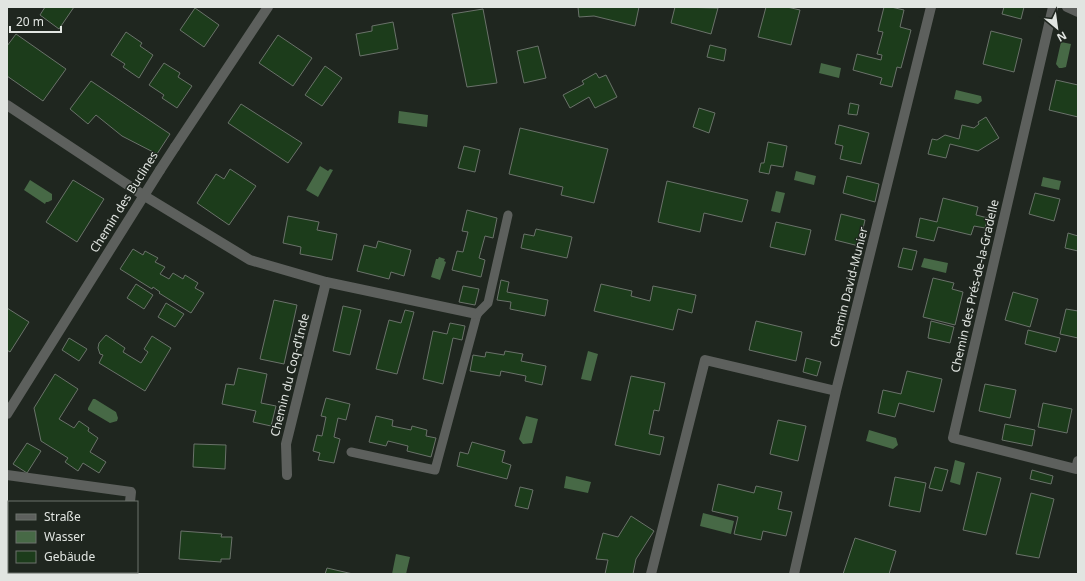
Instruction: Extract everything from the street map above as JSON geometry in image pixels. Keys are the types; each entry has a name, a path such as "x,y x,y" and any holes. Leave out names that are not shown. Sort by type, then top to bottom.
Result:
{"street":[{"name":"Chemin des Buclines","path":"7,414 143,195 268,7"},
{"name":"Chemin David-Munier","path":"794,574 836,391 931,7"},
{"name":"Chemin des Prés-de-la-Gradelle","path":"1053,7 952,438 1076,469 1078,461"},
{"path":"1067,7 1078,12"},
{"path":"7,105 143,195 250,260 326,282 477,314"},
{"name":"Chemin du Coq-d'Inde","path":"287,475 286,444 326,282"},
{"path":"651,574 705,360 836,391"},
{"path":"7,475 131,492 130,501"}],"lane":[{"path":"350,452 435,470 477,314 488,303 508,215"}],"water":[{"path":"1061,42 1071,44 1066,67 1059,68 1056,64"},
{"path":"821,63 841,68 839,78 819,73"},
{"path":"956,90 981,96 982,101 978,104 954,99"},
{"path":"399,111 428,115 427,127 398,123"},
{"path":"320,166 328,171 330,169 333,170 318,197 306,190"},
{"path":"796,171 816,176 814,185 794,180"},
{"path":"1043,177 1061,181 1059,190 1041,186"},
{"path":"30,180 52,194 52,200 46,202 45,204 24,190"},
{"path":"776,191 785,193 780,213 771,211"},
{"path":"439,257 445,259 444,261 446,262 440,280 431,277 436,259"},
{"path":"924,258 948,263 946,273 921,267"},
{"path":"588,351 598,354 591,381 581,379"},
{"path":"93,399 116,412 118,418 117,421 110,423 88,410"},
{"path":"526,416 538,419 532,443 523,444 519,439"},
{"path":"869,430 896,438 898,445 893,449 866,441"},
{"path":"955,460 965,463 960,485 950,482"},
{"path":"566,476 591,482 588,493 564,488"},
{"path":"703,513 734,521 731,534 700,526"},
{"path":"396,554 410,557 406,574 392,574"}],"building":[{"path":"45,7 74,7 59,29 40,15"},
{"path":"578,7 639,7 635,26 594,16 579,17"},
{"path":"675,7 718,8 711,34 671,23"},
{"path":"766,7 787,7 800,10 791,45 758,37"},
{"path":"884,7 904,10 900,27 911,30 901,68 897,67 892,87 880,84 882,78 853,70 857,54 881,60 882,55 877,54 883,32 878,31"},
{"path":"1004,7 1024,7 1021,19 1002,14"},
{"path":"195,8 219,25 204,47 180,30"},
{"path":"483,9 497,83 467,87 452,14"},
{"path":"393,22 398,49 360,56 356,34 372,31 372,26"},
{"path":"991,31 1022,39 1014,72 983,64"},
{"path":"126,32 142,43 140,46 153,55 139,78 123,67 125,64 111,55"},
{"path":"16,34 66,69 43,101 7,76 7,46"},
{"path":"278,35 312,58 293,86 259,63"},
{"path":"710,45 726,49 724,61 707,57"},
{"path":"538,46 546,78 524,83 517,51"},
{"path":"164,63 180,73 178,77 192,86 177,108 162,98 164,95 149,85"},
{"path":"325,66 342,78 322,106 305,95"},
{"path":"596,73 599,78 606,75 617,97 595,108 589,97 570,108 563,95 584,84 582,81"},
{"path":"1056,80 1078,85 1078,117 1049,110"},
{"path":"91,81 170,134 157,154 122,136 96,115 88,124 70,109"},
{"path":"850,103 859,105 857,115 848,114"},
{"path":"241,104 302,143 288,163 228,123"},
{"path":"699,108 715,113 709,133 693,127"},
{"path":"986,117 999,138 978,151 950,144 946,158 928,154 932,139 937,140 945,135 959,139 962,125 974,128 979,124 978,122"},
{"path":"839,125 869,133 861,164 840,159 843,146 835,144"},
{"path":"520,128 608,149 594,203 561,195 563,187 509,174"},
{"path":"768,142 787,146 783,167 771,165 769,174 759,172 761,163 764,163"},
{"path":"464,146 480,150 475,172 458,168"},
{"path":"230,169 256,186 229,225 197,203 216,174 224,179"},
{"path":"847,176 879,184 875,202 843,193"},
{"path":"73,180 104,199 77,242 46,222"},
{"path":"667,181 748,200 742,222 704,213 700,232 658,222"},
{"path":"1035,193 1060,199 1054,221 1029,214"},
{"path":"943,198 978,207 976,215 988,218 985,228 974,226 971,235 938,227 934,241 916,237 920,218 937,222"},
{"path":"467,210 497,218 493,238 485,236 479,258 485,260 481,277 452,270 457,251 463,252 468,232 462,231"},
{"path":"841,214 865,220 859,246 835,240"},
{"path":"288,216 319,222 317,230 337,234 332,260 300,254 301,247 283,243"},
{"path":"776,222 811,230 805,255 770,247"},
{"path":"536,229 572,237 567,258 521,248 524,234 534,236"},
{"path":"1068,233 1078,236 1078,251 1065,248"},
{"path":"378,241 411,250 404,276 391,272 389,279 357,271 364,245 376,248"},
{"path":"903,248 917,251 912,270 898,267"},
{"path":"133,249 143,255 145,251 158,258 155,262 165,267 160,274 169,279 173,273 183,279 185,275 198,283 195,288 204,293 191,313 159,293 160,292 153,287 152,289 120,269"},
{"path":"933,278 954,283 952,289 963,292 955,325 923,317"},
{"path":"501,280 509,282 507,292 548,300 545,316 510,309 511,302 497,300"},
{"path":"136,284 153,295 144,309 127,298"},
{"path":"601,284 632,291 631,296 650,301 653,286 696,295 692,313 678,309 673,330 594,311"},
{"path":"463,286 479,289 475,305 459,302"},
{"path":"1013,292 1038,299 1030,327 1005,320"},
{"path":"274,300 297,305 284,364 260,359"},
{"path":"166,303 184,314 175,327 158,317"},
{"path":"343,306 361,310 350,355 333,351"},
{"path":"7,308 29,322 10,352 7,350"},
{"path":"1066,309 1078,311 1078,338 1060,334"},
{"path":"405,310 414,312 397,374 376,369 389,320 401,323"},
{"path":"756,321 802,332 796,361 749,350"},
{"path":"931,321 954,327 950,343 928,338"},
{"path":"450,323 465,326 462,340 453,338 443,384 423,379 433,331 447,334"},
{"path":"1028,330 1060,338 1056,352 1025,344"},
{"path":"106,335 125,348 123,352 141,363 148,352 144,349 152,336 171,348 145,391 99,363 103,355 100,354 98,348 99,343"},
{"path":"69,338 87,349 79,361 62,350"},
{"path":"505,351 523,354 521,361 546,366 542,385 525,381 526,376 501,371 500,376 470,371 473,355 485,357 486,352 504,355"},
{"path":"806,358 821,362 817,376 803,372"},
{"path":"238,368 267,374 261,403 276,406 271,426 253,422 256,411 222,404 226,384 234,385"},
{"path":"907,371 942,379 934,412 899,403 895,417 878,413 883,390 901,394"},
{"path":"55,374 78,389 59,419 74,428 79,421 89,428 88,431 98,438 90,452 106,462 99,473 83,463 78,471 65,462 68,458 41,441 34,408"},
{"path":"631,376 665,383 659,411 654,410 649,434 664,437 660,455 615,445"},
{"path":"985,384 1016,390 1010,418 979,411"},
{"path":"326,398 350,404 346,420 338,418 334,437 340,439 334,463 318,460 320,453 313,451 317,435 322,436 326,417 321,416"},
{"path":"1043,403 1072,409 1067,433 1038,427"},
{"path":"376,416 393,420 392,426 411,430 412,426 427,430 426,436 436,438 431,457 407,451 408,446 388,441 386,446 369,442"},
{"path":"778,420 806,426 798,461 770,454"},
{"path":"1005,424 1035,430 1032,446 1002,440"},
{"path":"472,442 505,451 502,462 511,465 507,479 457,466 460,452 468,454"},
{"path":"27,443 41,451 27,473 13,464"},
{"path":"194,444 226,445 225,469 193,467"},
{"path":"935,467 948,470 942,491 929,488"},
{"path":"1032,470 1053,476 1051,484 1030,479"},
{"path":"977,472 1001,478 986,535 963,530"},
{"path":"895,477 926,483 920,512 889,506"},
{"path":"718,484 754,493 756,486 782,492 778,509 792,512 786,536 763,531 761,540 734,534 738,517 712,511"},
{"path":"520,487 533,490 528,509 515,506"},
{"path":"1031,493 1054,499 1039,558 1016,554"},
{"path":"631,516 654,531 636,559 633,574 605,574 608,560 596,559 603,533 618,537"},
{"path":"181,531 222,534 221,537 232,537 230,559 221,559 221,562 179,559"},
{"path":"855,538 896,551 889,574 843,574"},
{"path":"327,568 353,574 325,574"}]}
